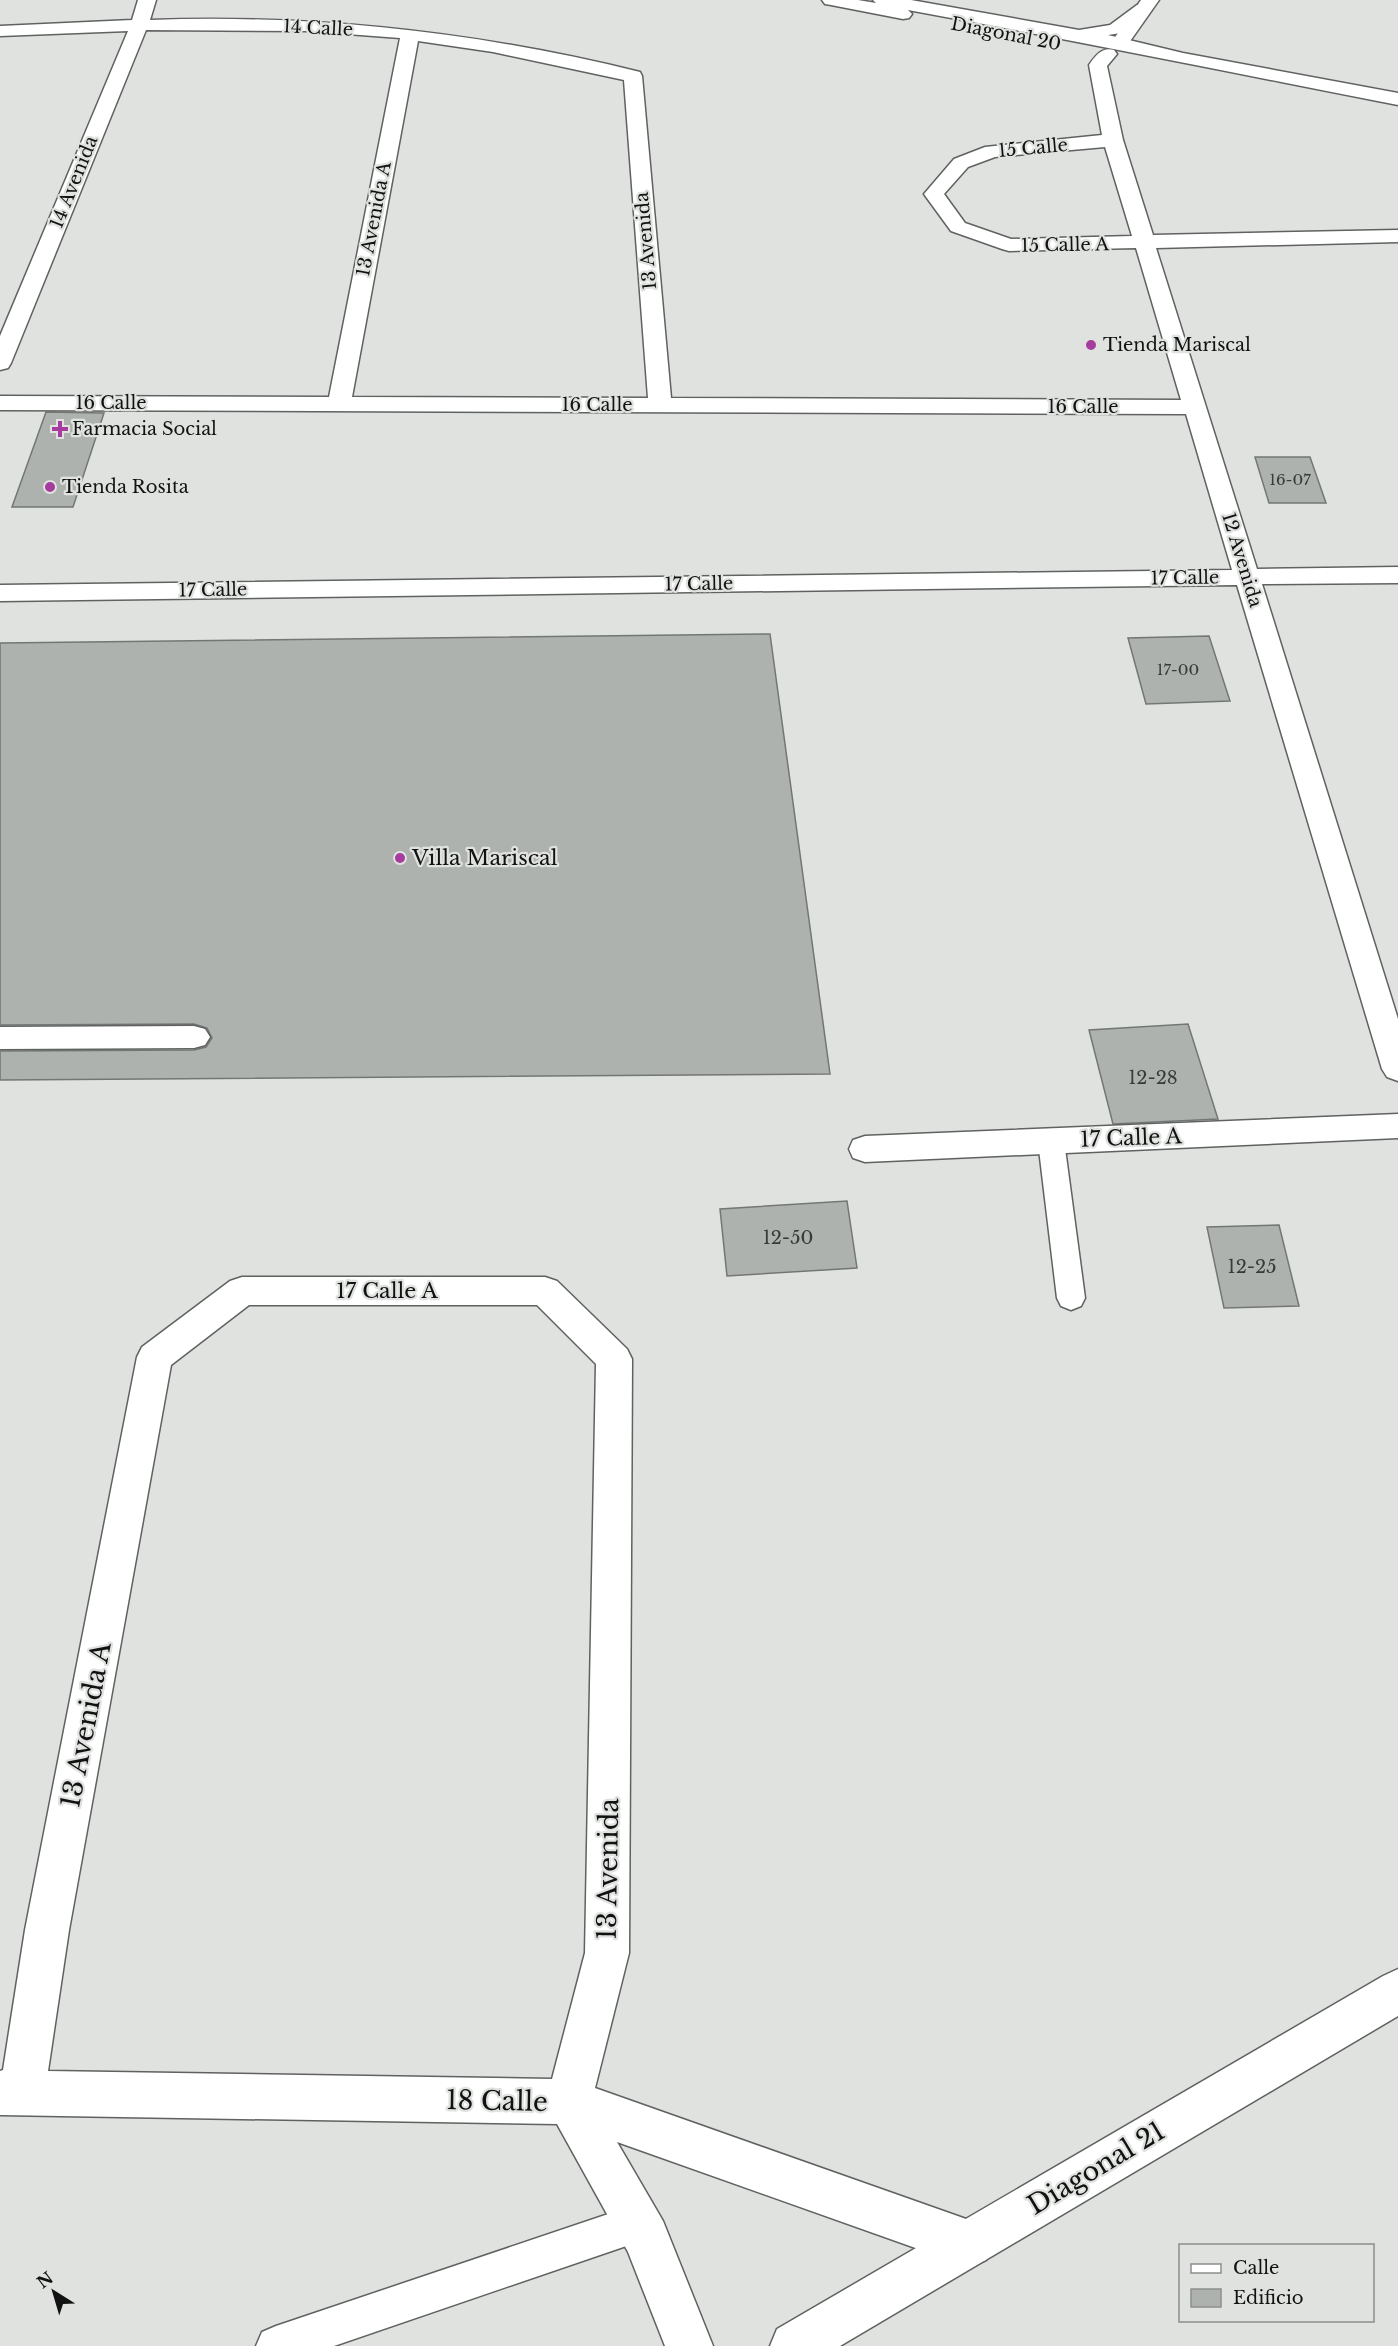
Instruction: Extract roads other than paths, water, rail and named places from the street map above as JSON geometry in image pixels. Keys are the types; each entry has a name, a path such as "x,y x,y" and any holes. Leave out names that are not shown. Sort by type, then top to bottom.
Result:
{"street":[{"name":"14 Avenida","path":"0,363 139,25 147,0"},
{"name":"Diagonal 20","path":"831,0 1183,58 1398,99"},
{"name":"Diagonal 20","path":"882,0 1114,48"},
{"name":"12 Avenida","path":"1147,5 1098,65 1113,140 1398,1069"},
{"path":"1026,28 1089,34 1103,33 1115,29 1147,5"},
{"name":"14 Calle","path":"0,31 139,25 321,26 410,34 522,52 633,76"},
{"name":"13 Avenida A","path":"339,404 410,34"},
{"name":"13 Avenida","path":"633,76 660,405"},
{"name":"15 Calle","path":"934,194 961,163 992,151 1113,140"},
{"name":"15 Calle A","path":"934,194 958,227 1009,245 1398,236"},
{"name":"16 Calle","path":"0,403 1195,407"},
{"name":"17 Calle","path":"0,593 1398,575"},
{"path":"0,1038 194,1037"},
{"name":"17 Calle A","path":"865,1149 1398,1126"},
{"name":"17 Calle A","path":"155,1357 242,1291 545,1291 614,1359"},
{"name":"13 Avenida A","path":"11,2093 47,1930 155,1357"},
{"name":"13 Avenida","path":"569,2102 607,1953 614,1359"},
{"name":"Diagonal 21","path":"794,2346 1398,1990"},
{"name":"18 Calle","path":"11,2093 569,2102 969,2243"},
{"path":"569,2102 638,2223 689,2346"}],"lane":[{"path":"1052,1141 1071,1298"},
{"path":"276,2346 638,2223"}],"place":[{"name":"Tienda Mariscal","path":"1091,345"},
{"name":"Farmacia Social","path":"60,429"},
{"name":"Tienda Rosita","path":"50,487"},
{"name":"Villa Mariscal","path":"400,858"}]}
